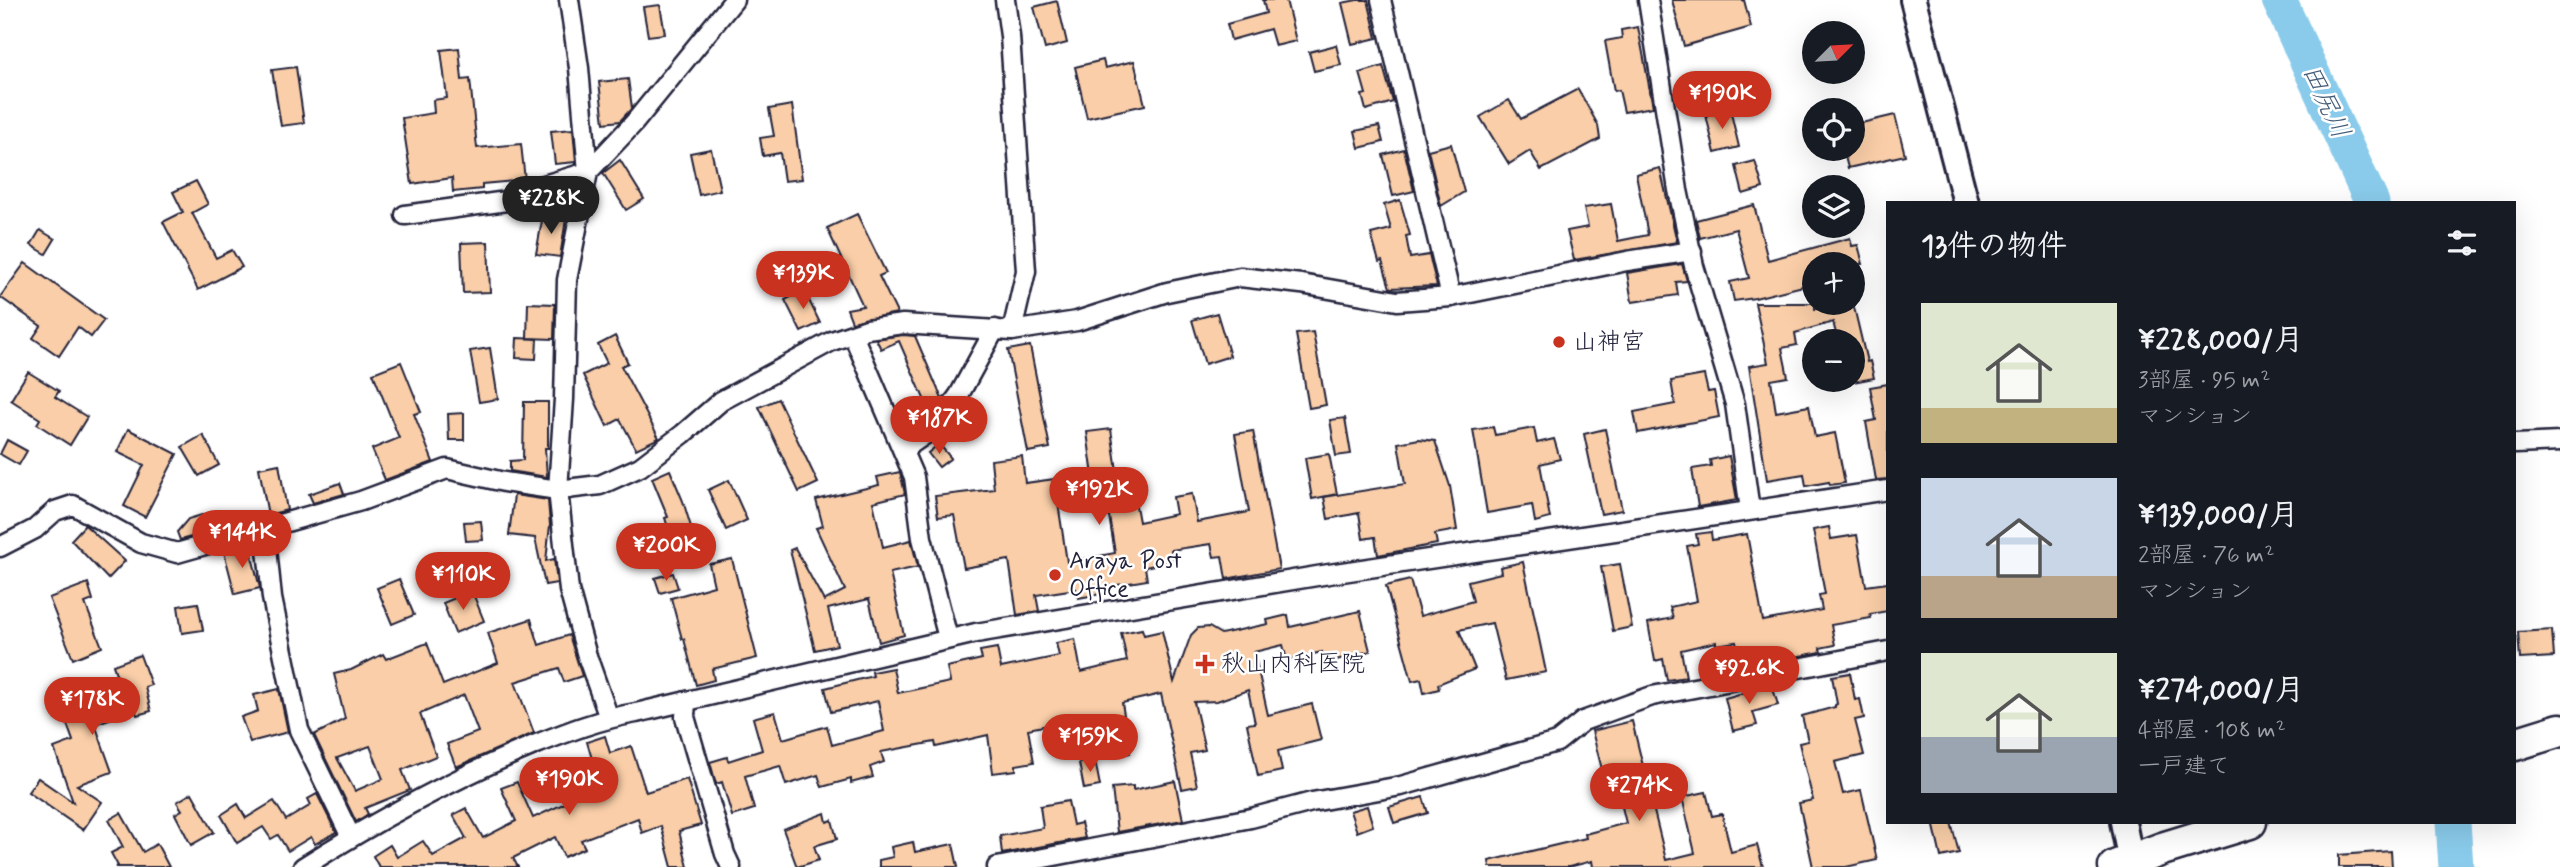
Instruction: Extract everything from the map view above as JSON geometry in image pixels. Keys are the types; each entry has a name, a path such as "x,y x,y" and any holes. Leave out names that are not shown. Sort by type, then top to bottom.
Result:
{"highway":[{"path":"2516,744 2560,730"},
{"path":"2126,865 2162,849 2243,824"}],"street":[{"path":"569,0 579,68 588,172 567,280 558,490 569,590 587,656 609,718"},
{"path":"405,215 514,200 537,187 588,172 634,122 734,0"},
{"path":"904,449 936,427 959,395 1003,330 1026,271 1010,36 1005,0"},
{"path":"1381,0 1451,297"},
{"path":"1648,0 1665,115 1692,251 1735,404 1750,510"},
{"path":"1913,0 1965,201"},
{"path":"0,547 35,529 55,511 73,505 141,543 177,553 360,501 447,469 504,482 558,490 600,485 640,467 721,401 832,341 867,329 903,324 1003,330 1077,321 1167,292 1240,277 1397,300 1451,297 1628,261 1692,251"},
{"path":"853,335 914,477 922,538 948,638"},
{"path":"2516,444 2560,442"},
{"path":"303,867 351,837 475,771 609,718 948,638 1351,571 1886,490"},
{"path":"265,529 272,598 299,730 351,837"},
{"path":"997,867 1401,786 1557,742 1583,721 1652,696 1886,651"},
{"path":"687,701 685,717 731,867"},
{"path":"2123,824 2126,865"}],"building":[{"path":"1263,0 1286,0 1296,41 1275,46 1270,29 1231,40 1227,24 1266,13"},
{"path":"1368,0 1377,38 1352,44 1342,3"},
{"path":"1672,0 1744,0 1751,27 1684,46"},
{"path":"1057,1 1067,43 1045,49 1034,7"},
{"path":"660,5 665,34 648,36 643,7"},
{"path":"1638,27 1653,107 1624,112 1619,90 1614,91 1605,41 1622,38 1621,30"},
{"path":"1336,45 1341,65 1314,71 1309,52"},
{"path":"459,48 462,80 470,79 477,148 521,144 525,180 482,184 482,189 453,192 452,178 412,184 402,118 434,113 433,100 447,98 441,50"},
{"path":"1103,60 1105,68 1134,61 1145,105 1087,118 1075,67"},
{"path":"1383,66 1393,102 1366,110 1362,95 1366,94 1360,73"},
{"path":"296,67 304,123 281,126 272,70"},
{"path":"628,79 632,108 620,121 604,123 599,82"},
{"path":"1578,89 1598,125 1600,139 1541,170 1530,151 1509,164 1480,117 1509,100 1521,119"},
{"path":"792,105 802,179 784,181 780,153 763,156 760,138 774,136 769,109"},
{"path":"1730,109 1739,147 1715,153 1706,115"},
{"path":"1895,115 1905,155 1848,168 1846,161 1865,161 1865,122"},
{"path":"1379,126 1383,142 1359,148 1355,131"},
{"path":"573,129 576,162 555,164 551,131"},
{"path":"1451,144 1464,192 1441,206 1428,150"},
{"path":"711,149 720,190 699,195 690,153"},
{"path":"1404,149 1414,191 1393,196 1383,155"},
{"path":"620,160 644,199 626,210 603,173"},
{"path":"1755,161 1763,188 1743,194 1736,166"},
{"path":"1660,168 1677,242 1574,260 1567,231 1588,227 1584,208 1611,204 1618,241 1648,235 1636,174"},
{"path":"196,181 208,204 192,213 216,258 232,250 242,267 198,290 163,222 183,212 173,192"},
{"path":"1400,200 1410,235 1406,236 1410,258 1429,255 1437,286 1390,288 1371,234 1391,229 1384,205"},
{"path":"1754,205 1768,260 1850,238 1852,246 1858,245 1860,252 1802,252 1802,286 1734,301 1730,282 1749,278 1736,229 1700,238 1696,220"},
{"path":"857,214 886,273 879,276 897,313 852,322 847,309 863,306 827,228"},
{"path":"543,215 566,219 560,257 536,254"},
{"path":"40,230 55,239 46,254 31,245"},
{"path":"488,242 490,292 463,293 461,243"},
{"path":"25,263 104,320 91,337 78,327 59,356 33,338 41,326 0,297"},
{"path":"1682,264 1687,281 1676,282 1678,295 1632,302 1627,273"},
{"path":"804,290 820,323 801,332 785,300"},
{"path":"528,303 555,304 554,339 527,338"},
{"path":"1755,303 1802,303 1802,315 1856,315 1859,329 1835,329 1833,322 1795,333 1797,345 1782,348 1788,377 1771,380 1776,412 1809,406 1815,437 1835,433 1845,483 1830,485 1829,482 1806,486 1804,474 1767,480 1749,366 1768,363"},
{"path":"1217,313 1230,356 1205,364 1192,320"},
{"path":"1313,332 1326,405 1309,408 1296,334"},
{"path":"615,336 628,363 621,366 659,438 636,449 620,419 607,426 583,375 607,363 598,345"},
{"path":"915,336 942,399 928,408 899,341 881,349 876,339"},
{"path":"517,338 537,339 536,359 516,358"},
{"path":"1030,346 1050,448 1028,452 1008,350"},
{"path":"490,348 498,399 479,402 470,351"},
{"path":"1865,354 1867,362 1870,361 1874,378 1865,380"},
{"path":"401,362 421,412 414,414 433,462 385,480 372,449 399,438 373,373"},
{"path":"28,372 59,391 55,397 87,417 70,445 37,424 40,419 11,400"},
{"path":"1704,375 1708,392 1714,391 1719,417 1638,433 1634,412 1675,404 1671,381"},
{"path":"1886,384 1886,479 1876,480 1866,422 1876,420 1870,387"},
{"path":"778,399 818,483 799,492 759,407"},
{"path":"524,402 548,402 548,448 545,448 547,477 510,471 510,461 523,460"},
{"path":"464,413 464,440 449,440 448,414"},
{"path":"1345,418 1351,454 1336,456 1330,420"},
{"path":"1493,427 1495,435 1534,428 1537,443 1554,439 1560,459 1540,464 1550,518 1535,522 1532,505 1487,513 1473,430"},
{"path":"128,429 177,454 145,517 124,506 144,465 117,452"},
{"path":"1111,429 1117,471 1129,468 1139,522 1176,514 1173,497 1192,494 1197,522 1249,512 1235,434 1253,431 1279,569 1226,579 1222,556 1214,557 1211,544 1171,550 1173,561 1145,567 1147,580 1099,588 1101,594 1078,598 1076,589 1036,595 1039,611 1017,615 1009,560 964,568 954,515 938,517 935,496 994,489 991,460 1022,456 1025,483 1055,479 1055,483 1093,476 1087,432","holes":["1098,496 1102,517 1109,516 1115,553 1067,562 1058,503"]},
{"path":"1605,429 1622,510 1601,514 1584,434"},
{"path":"203,435 219,465 199,476 182,447"},
{"path":"1419,439 1435,441 1450,486 1457,530 1435,534 1437,544 1378,555 1375,537 1363,539 1359,513 1328,519 1324,497 1405,484 1398,443"},
{"path":"7,440 27,451 19,465 0,454"},
{"path":"939,444 951,458 939,467 928,453"},
{"path":"1329,454 1337,494 1312,499 1305,458"},
{"path":"1729,456 1737,500 1698,507 1692,469 1711,466 1710,460"},
{"path":"279,464 287,510 268,515 259,468"},
{"path":"670,470 695,540 674,547 665,518 668,517 652,478"},
{"path":"900,472 905,494 873,502 883,547 911,540 918,567 890,573 904,635 879,642 869,599 828,609 837,645 815,650 790,550 795,548 824,601 845,590 816,528 823,526 816,500 879,485 877,477"},
{"path":"729,480 747,520 726,530 708,490"},
{"path":"340,483 344,494 313,503 309,494"},
{"path":"514,495 548,500 550,525 546,561 554,559 557,583 545,585 535,538 509,535"},
{"path":"205,514 207,522 241,514 243,523 180,540 177,532 188,519"},
{"path":"481,521 483,540 466,541 464,522"},
{"path":"85,525 125,561 108,579 71,540"},
{"path":"1829,527 1831,539 1857,535 1866,586 1886,583 1886,611 1870,614 1871,618 1831,625 1835,645 1820,648 1821,652 1741,667 1736,642 1716,645 1716,642 1681,650 1686,677 1667,680 1663,659 1655,661 1648,623 1673,618 1670,607 1697,601 1687,546 1698,544 1696,534 1711,532 1712,540 1747,534 1763,621 1822,610 1819,595 1825,594 1813,530"},
{"path":"249,545 260,588 235,594 224,552"},
{"path":"732,559 757,658 712,669 714,680 696,685 671,598 714,586 709,564"},
{"path":"1523,562 1546,672 1506,680 1492,623 1459,630 1475,669 1438,684 1439,689 1424,693 1421,679 1412,681 1386,586 1410,580 1420,616 1473,601 1468,581 1501,573 1500,567"},
{"path":"1620,564 1632,627 1613,631 1601,567"},
{"path":"673,573 678,588 660,593 655,578"},
{"path":"399,579 414,615 392,624 377,588"},
{"path":"88,583 93,600 85,603 102,647 73,659 49,598"},
{"path":"472,591 484,621 455,633 443,603"},
{"path":"198,603 203,630 182,633 178,606"},
{"path":"1360,611 1370,651 1325,663 1322,652 1287,660 1283,645 1254,652 1268,715 1312,704 1321,740 1278,751 1282,771 1258,776 1247,724 1255,723 1248,690 1217,701 1194,702 1205,750 1190,753 1197,786 1182,789 1161,694 1122,703 1124,715 1121,716 1130,753 1106,758 1099,722 1080,726 1078,719 1028,729 1034,762 1016,765 1016,770 993,773 988,735 936,747 935,742 881,752 884,762 870,767 873,777 851,783 851,779 822,787 818,775 786,785 780,766 745,776 754,809 732,816 722,782 716,784 710,762 727,757 728,761 762,750 753,718 775,712 783,739 827,726 832,745 884,731 878,701 831,712 825,688 873,676 872,672 893,668 898,693 950,682 947,667 982,659 980,651 997,648 1001,668 1059,656 1056,643 1075,639 1081,672 1127,661 1121,633 1142,629 1144,635 1162,631 1174,682 1191,635 1198,628 1209,627 1221,634 1268,624 1267,620 1288,615 1290,627"},
{"path":"531,619 539,645 569,635 582,676 564,682 559,668 515,682 534,733 456,767 447,744 478,732 464,695 420,714 436,756 402,770 410,790 365,808 368,814 356,822 314,735 345,719 334,674 351,670 383,654 386,659 427,643 443,685 498,663 488,633","holes":["370,746 383,779 355,791 337,758"]},
{"path":"2552,630 2554,657 2520,659 2518,632"},
{"path":"140,655 151,685 145,687 151,711 137,715 135,710 95,724 112,772 77,785 102,802 83,830 28,792 38,778 73,802 54,748 73,741 57,696 83,687 83,690 117,677 113,665"},
{"path":"1850,673 1855,700 1860,699 1864,718 1855,720 1864,755 1835,762 1843,794 1861,790 1877,860 1846,867 1813,867 1799,803 1813,800 1799,743 1808,741 1802,716 1835,707 1837,704 1832,676"},
{"path":"1772,685 1778,705 1753,712 1757,725 1733,731 1725,698 1746,692 1745,690"},
{"path":"279,689 288,732 250,742 241,717 258,711 254,695"},
{"path":"1632,721 1666,860 1695,853 1682,797 1706,792 1712,816 1722,814 1731,852 1757,845 1763,867 1593,867 1592,861 1569,867 1490,867 1489,861 1586,838 1585,834 1626,823 1615,779 1605,781 1592,731"},
{"path":"605,736 610,753 631,746 646,792 687,779 701,825 679,831 688,867 672,867 661,826 642,833 638,818 581,840 585,848 564,857 555,837 513,858 518,867 379,867 373,856 390,845 397,857 423,841 433,856 466,838 453,815 466,808 483,838 516,821 501,788 517,782 533,818 572,800 561,771 592,759 587,742"},
{"path":"1095,760 1100,786 1084,789 1079,763"},
{"path":"1175,781 1183,820 1117,832 1112,788 1133,786 1133,790"},
{"path":"192,793 214,832 191,845 175,814 182,810 177,802"},
{"path":"317,794 336,832 315,844 311,837 288,851 278,835 271,839 263,827 237,843 221,815 238,804 246,818 274,801 286,820 311,805 308,799"},
{"path":"1423,797 1428,813 1394,823 1389,807"},
{"path":"1068,801 1073,825 1081,823 1085,838 1002,854 1000,836 1043,828 1040,806"},
{"path":"1367,806 1373,826 1357,832 1350,811"},
{"path":"121,813 143,852 157,844 169,867 116,867 118,866 111,853 123,847 109,820"},
{"path":"825,813 827,822 832,820 837,839 814,846 819,860 797,867 783,829"},
{"path":"1933,824 1952,824 1959,853 1941,857"},
{"path":"913,842 915,852 953,844 958,867 879,867 879,860 893,857 891,847"},
{"path":"2391,851 2392,867 2339,867 2339,855"}],"waterway":[{"name":"田尻川","path":"2279,0 2371,201"},
{"name":"田尻川","path":"2453,824 2456,867"}],"place":[{"name":"山神宮","path":"1559,342"},
{"name":"Araya Post Office","path":"1055,575"},
{"name":"秋山内科医院","path":"1205,664"}]}
